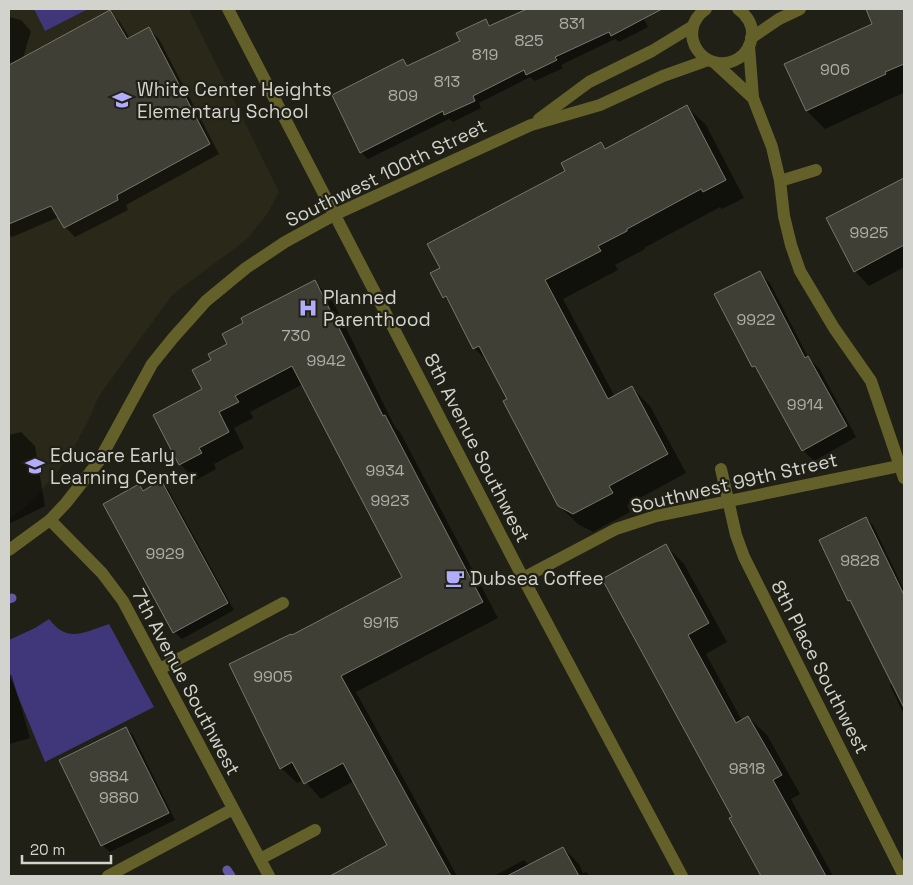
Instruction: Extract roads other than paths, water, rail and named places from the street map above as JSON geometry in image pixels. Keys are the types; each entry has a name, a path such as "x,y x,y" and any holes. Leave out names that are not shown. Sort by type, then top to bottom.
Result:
{"street":[{"name":"8th Avenue Southwest","path":"228,9 336,214 523,578 682,876"},
{"path":"693,9 694,24 692,33 694,44 700,54 712,62 753,98"},
{"name":"Southwest 100th Street","path":"531,125 589,82 652,51 694,24 698,15 706,9"},
{"path":"738,9 744,14 750,24 753,98 772,147 780,181 784,216 800,271 834,328 872,381 902,465 904,478"},
{"path":"750,42 779,20 800,9"},
{"name":"Southwest 100th Street","path":"9,550 50,520 66,503 99,462 152,364 206,301 246,268 285,242 336,214 531,125 600,105 664,76 712,62 723,64 737,59 746,52 750,42"},
{"path":"780,181 816,170"},
{"name":"Southwest 99th Street","path":"523,578 616,530 656,516 902,465"},
{"name":"8th Place Southwest","path":"721,469 730,501 736,535 744,557 904,876"},
{"name":"7th Avenue Southwest","path":"50,520 102,573 123,601 269,876"},
{"path":"160,669 282,603"},
{"path":"108,876 234,808"},
{"path":"260,858 315,830"}],"waterway":[{"path":"227,870 231,876"}],"place":[{"name":"White Center Heights Elementary School","path":"122,100"},
{"name":"Planned Parenthood","path":"308,308"},
{"name":"Educare Early Learning Center","path":"35,466"},
{"name":"Dubsea Coffee","path":"455,578"}]}
